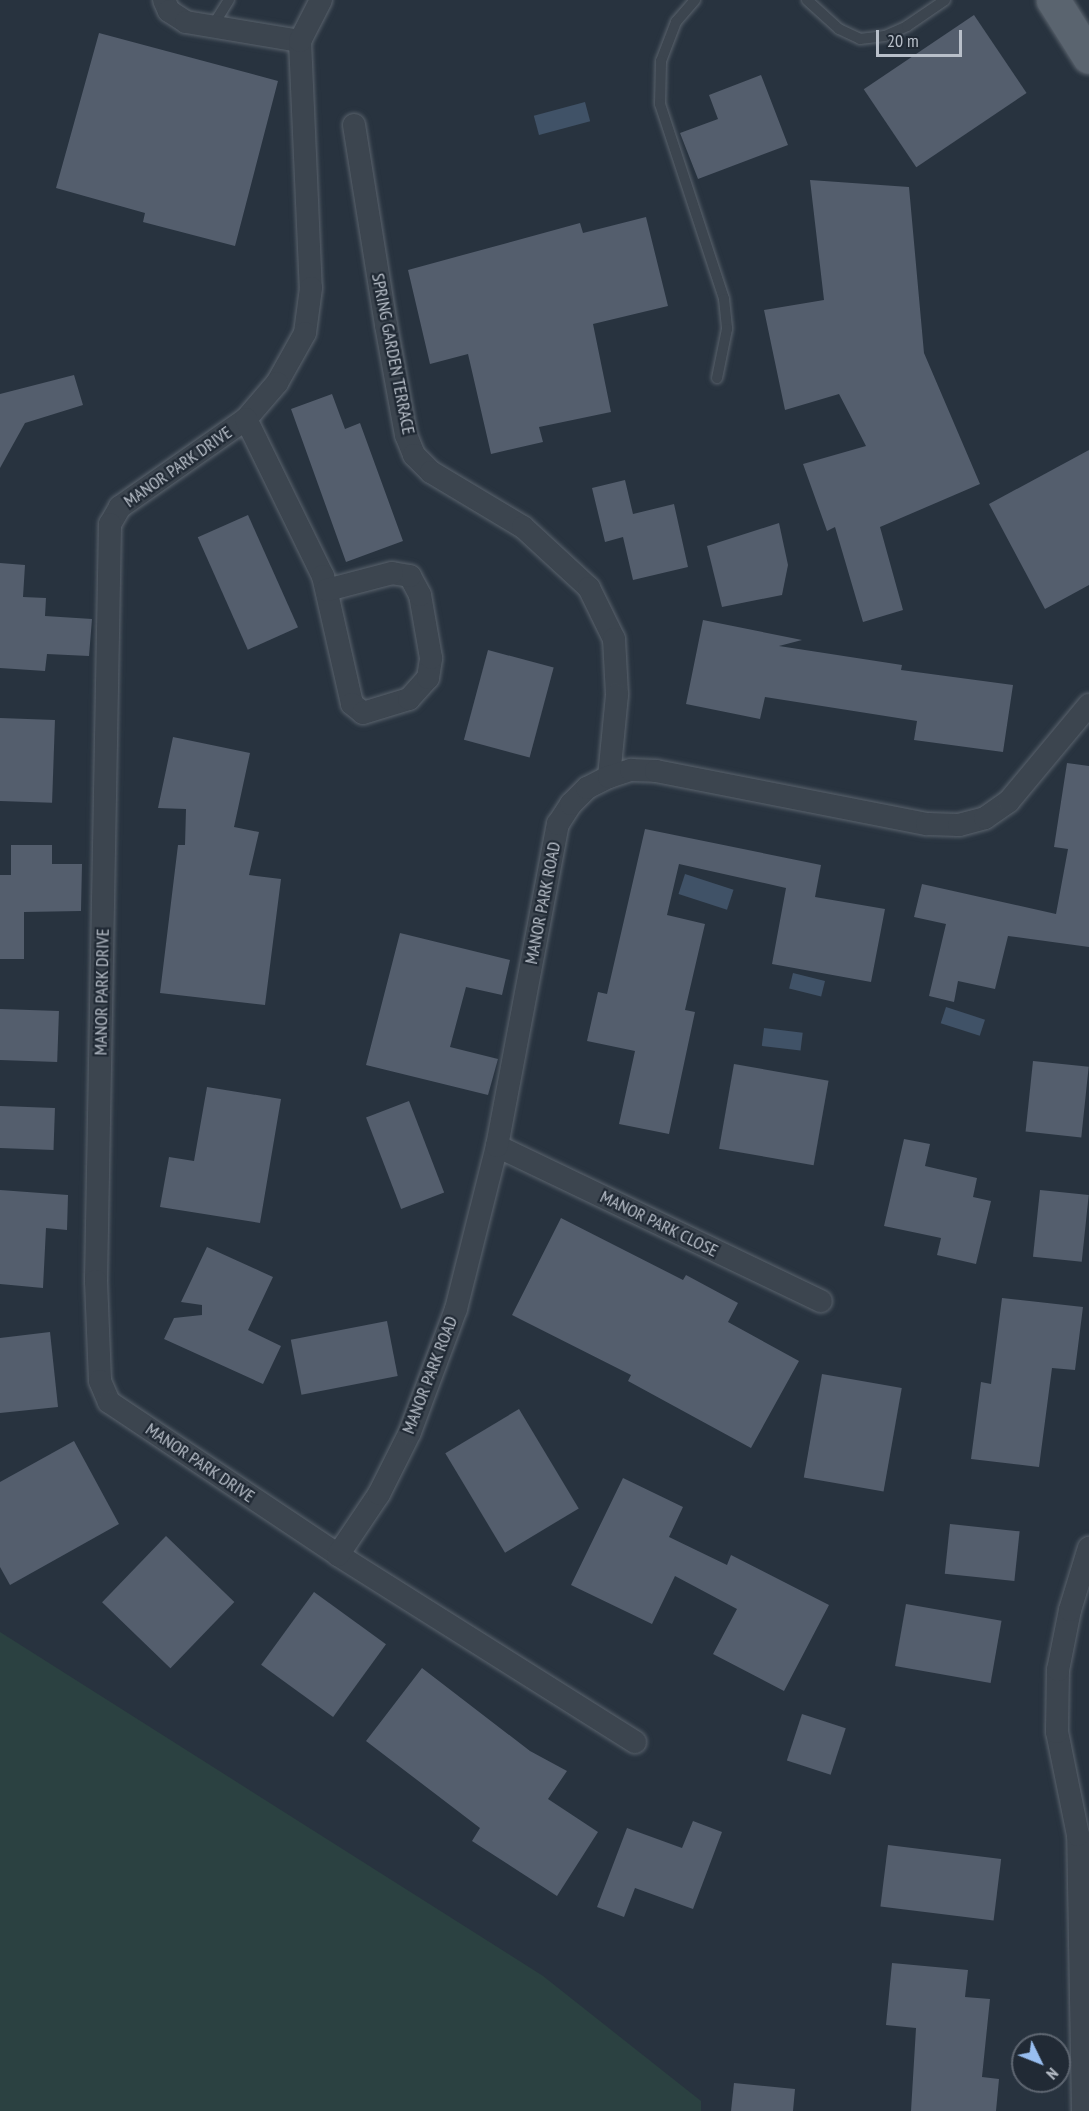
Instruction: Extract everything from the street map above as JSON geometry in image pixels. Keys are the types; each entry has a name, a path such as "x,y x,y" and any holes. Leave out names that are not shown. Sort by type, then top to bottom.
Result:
{"main road":[{"path":"1053,0 1089,57"},
{"path":"1072,0 1089,31"}],"street":[{"path":"164,0 169,11 186,22 300,41 321,0"},
{"name":"MANOR PARK DRIVE","path":"300,41 311,288 304,333 278,383 246,419 120,507 110,524 96,1362 110,1402 338,1555 635,1742"},
{"name":"SPRING GARDEN TERRACE","path":"354,125 406,435 414,455 431,472 523,526 565,562 594,596 614,639 616,695 609,777"},
{"path":"246,419 327,590 352,704 363,713 409,699 428,678 431,658 420,595 410,576 392,573 327,590"},
{"name":"MANOR PARK ROAD","path":"338,1555 379,1494 410,1432 456,1309 497,1146 558,824 587,788 609,777 631,770 656,771 927,824 959,825 985,818 1009,801 1089,705"},
{"name":"MANOR PARK CLOSE","path":"497,1146 821,1302"},
{"path":"1083,2111 1083,1836 1057,1732 1058,1670 1080,1604 1089,1548"}],"lane":[{"path":"212,27 229,0"},
{"path":"695,0 676,22 661,61 660,104 724,299 727,329 717,378"},
{"path":"807,0 839,29 860,39 885,36 907,26 945,0"}],"green space":[{"path":"0,1632 543,1976 701,2101 701,2111 0,2111"}],"water":[{"path":"585,102 590,121 539,135 534,116"},
{"path":"685,874 734,890 727,910 679,894"},
{"path":"793,973 825,981 821,997 789,989"},
{"path":"946,1007 985,1020 980,1036 941,1023"},
{"path":"764,1028 803,1033 801,1051 762,1046"}],"building":[{"path":"974,15 1027,93 916,167 864,89"},
{"path":"99,33 278,81 235,246 143,222 145,213 56,188"},
{"path":"761,75 788,145 698,179 680,133 718,119 709,95"},
{"path":"810,180 909,187 924,353 980,484 880,527 903,610 863,622 835,527 827,531 803,464 866,446 839,394 785,410 764,310 824,300"},
{"path":"646,217 668,306 593,324 611,412 539,427 543,442 491,454 468,354 430,364 408,270 580,223 583,233"},
{"path":"74,375 83,405 25,423 0,468 0,394"},
{"path":"332,394 345,429 360,423 403,541 346,562 291,409"},
{"path":"1089,450 1089,585 1045,609 989,504"},
{"path":"625,480 633,514 674,504 688,567 633,580 623,537 605,542 592,488"},
{"path":"248,515 298,627 248,650 198,537"},
{"path":"779,523 788,565 782,595 722,607 707,546"},
{"path":"0,563 25,565 23,597 46,598 45,616 92,619 89,656 47,654 45,671 0,668"},
{"path":"703,620 802,640 779,646 902,665 901,670 1013,685 1003,752 914,740 917,721 765,697 760,719 686,704"},
{"path":"488,650 554,668 530,757 464,740"},
{"path":"0,718 55,720 52,803 0,801"},
{"path":"173,737 250,753 234,827 259,832 249,875 281,879 265,1005 160,993 178,845 185,845 186,809 158,808"},
{"path":"1067,763 1089,766 1089,947 1008,936 995,989 958,981 954,1002 929,996 946,924 914,917 922,884 1056,914 1068,849 1054,847"},
{"path":"645,829 821,865 815,897 885,909 871,982 772,964 786,888 679,864 667,915 705,924 685,1010 695,1012 669,1134 619,1124 635,1051 587,1041 598,992 607,994"},
{"path":"11,845 52,845 52,864 82,864 81,911 24,912 24,959 0,959 0,875 11,875"},
{"path":"400,933 510,960 502,995 466,987 450,1047 498,1059 488,1095 366,1065"},
{"path":"0,1009 59,1011 57,1062 0,1060"},
{"path":"1033,1061 1089,1067 1081,1137 1026,1132"},
{"path":"734,1064 829,1081 814,1165 719,1149"},
{"path":"207,1087 281,1099 260,1223 160,1207 169,1157 194,1161"},
{"path":"409,1101 444,1192 401,1209 366,1117"},
{"path":"0,1106 55,1108 54,1150 0,1148"},
{"path":"904,1139 930,1144 925,1166 977,1178 973,1197 991,1201 976,1264 937,1255 941,1238 884,1226"},
{"path":"0,1190 68,1195 67,1230 46,1228 43,1288 0,1284"},
{"path":"1040,1190 1089,1195 1082,1262 1033,1257"},
{"path":"561,1218 683,1280 686,1275 738,1303 728,1322 799,1361 751,1448 628,1381 631,1375 512,1315"},
{"path":"207,1247 273,1277 248,1330 281,1346 263,1384 164,1339 174,1318 202,1315 202,1305 181,1302"},
{"path":"1002,1298 1083,1307 1075,1370 1052,1368 1039,1467 971,1459 981,1382 991,1384"},
{"path":"387,1321 398,1376 301,1395 291,1340"},
{"path":"50,1332 58,1407 0,1413 0,1338"},
{"path":"822,1374 902,1388 884,1491 804,1477"},
{"path":"519,1409 579,1508 505,1553 445,1453"},
{"path":"74,1441 119,1524 10,1585 0,1567 0,1482"},
{"path":"623,1478 683,1507 669,1537 727,1565 731,1555 829,1605 784,1691 713,1654 737,1609 675,1576 652,1624 571,1585"},
{"path":"950,1524 1020,1531 1014,1581 945,1574"},
{"path":"166,1536 234,1602 170,1668 102,1602"},
{"path":"314,1592 386,1644 333,1717 261,1665"},
{"path":"906,1604 1002,1621 991,1683 895,1666"},
{"path":"422,1668 530,1751 567,1771 548,1799 598,1832 557,1896 472,1841 480,1828 366,1741"},
{"path":"802,1714 846,1728 831,1775 787,1761"},
{"path":"693,1821 722,1832 693,1909 635,1888 624,1917 597,1907 627,1828 682,1848"},
{"path":"888,1845 1001,1859 994,1920 880,1907"},
{"path":"892,1963 968,1970 965,1997 990,1999 982,2077 999,2079 996,2111 911,2111 916,2028 886,2025"},
{"path":"734,2083 795,2089 793,2111 731,2111"}]}
